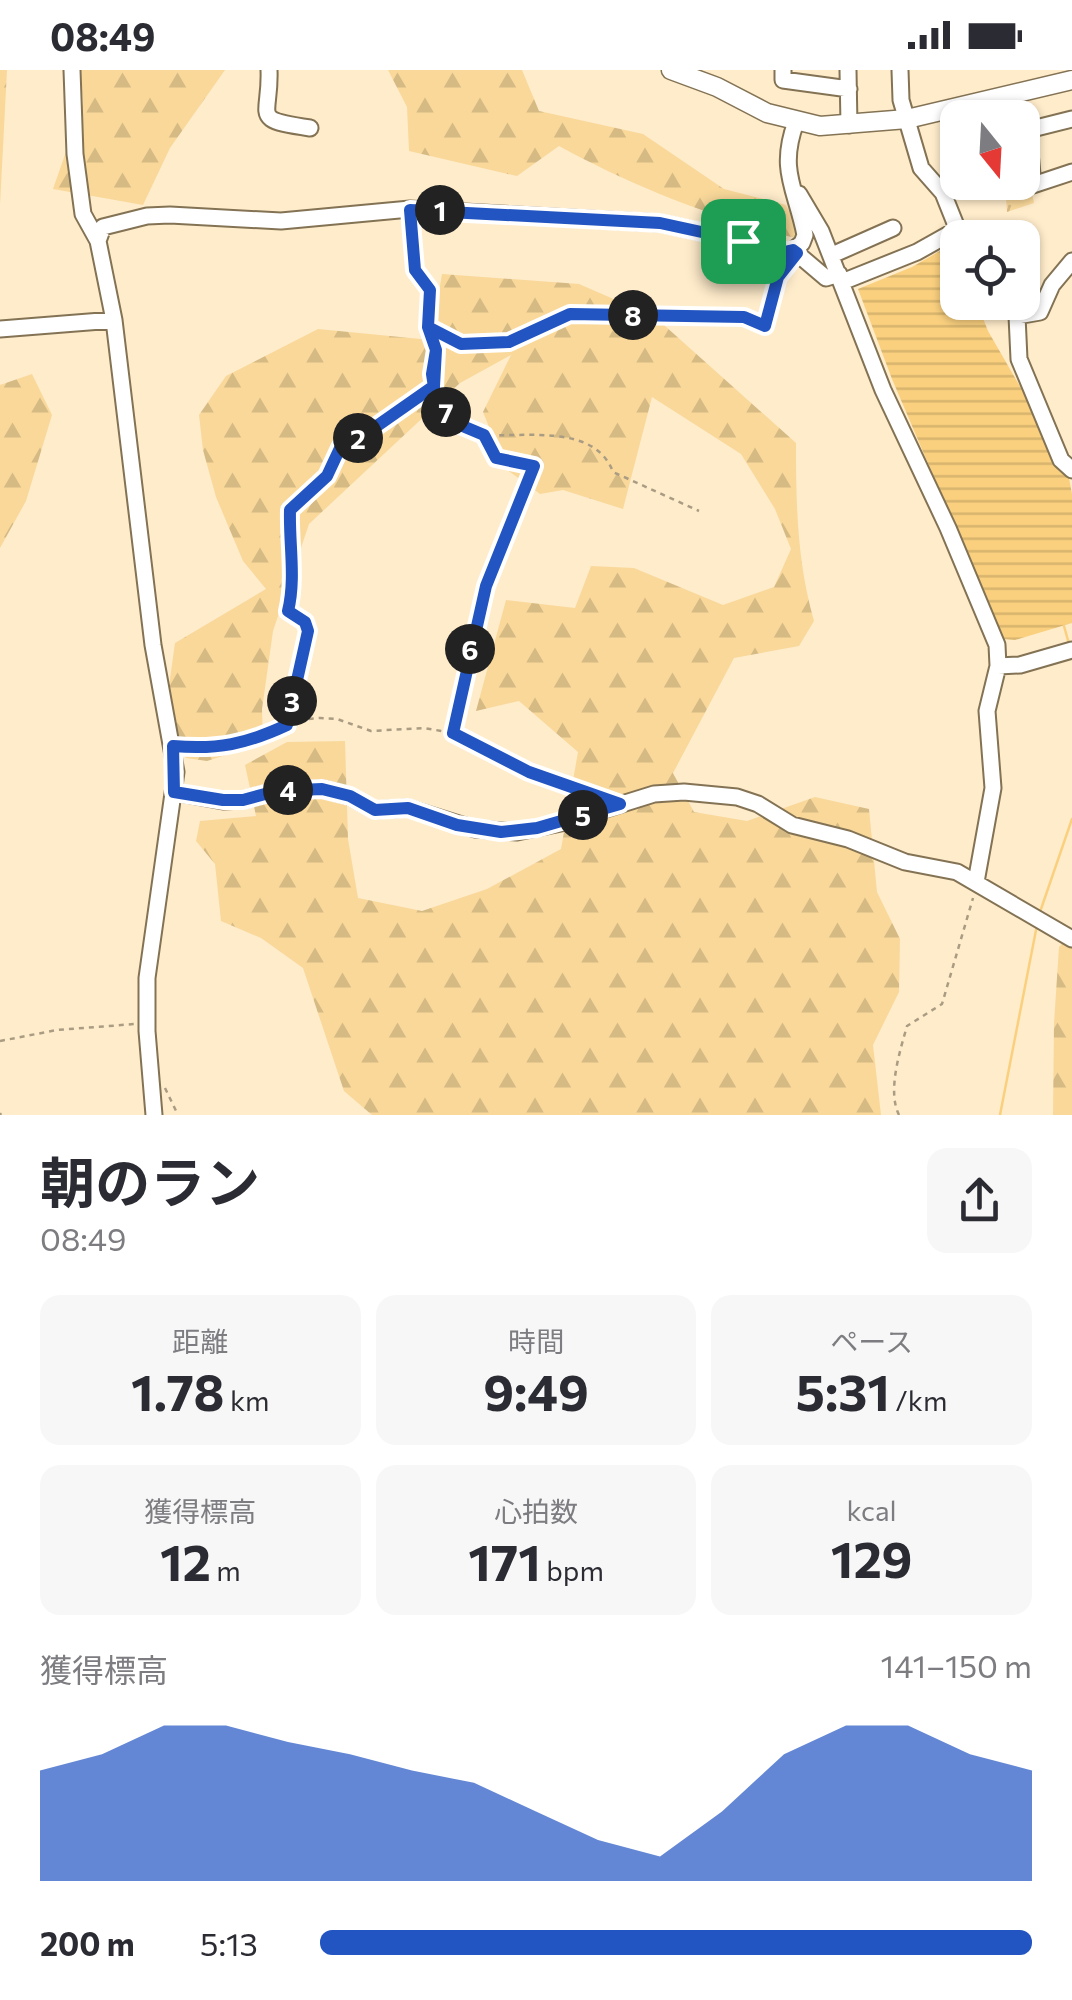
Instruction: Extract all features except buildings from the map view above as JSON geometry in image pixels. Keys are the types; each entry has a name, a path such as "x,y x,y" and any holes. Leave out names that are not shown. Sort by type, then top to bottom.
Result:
{"main road":[{"path":"671,70 796,122 849,125 907,119 1072,80"}],"street":[{"path":"72,70 75,154 83,214 98,241 114,320 153,645 173,746 174,792 147,978 154,1115"},
{"path":"269,70 266,115 273,123 310,128"},
{"path":"783,70 783,80 849,89"},
{"path":"848,70 849,125"},
{"path":"900,70 901,100 921,168 943,192 955,220"},
{"path":"1072,118 1028,130 1033,185 1072,172"},
{"path":"795,252 805,235 786,156 796,122"},
{"path":"791,182 810,207 832,255 884,390 948,528 996,646 998,666 987,711 994,788 976,882"},
{"path":"98,241 103,227 147,216 282,222 410,210 660,223 743,241 776,254 795,252 826,278 840,278 940,242"},
{"path":"832,255 892,228"},
{"path":"1040,312 1052,285 1072,261"},
{"path":"0,330 114,320"},
{"path":"1017,320 1019,358 1061,460 1072,470"},
{"path":"998,666 1020,665 1072,650"},
{"path":"174,792 223,800 322,789 350,796 375,810 408,808 457,825 501,832 537,828 636,798 684,792 737,797 758,804 792,825 848,840 904,862 957,872 1072,939"}],"path":[{"path":"410,210 415,270 430,290 428,327 436,350 436,400 453,422 484,435 583,439 608,458 613,472 699,511"},
{"path":"428,327 461,344 509,342 570,314 744,317 765,326 778,277 795,252"},
{"path":"287,725 308,631 305,622 288,611 295,582 289,559 290,510 327,476 341,446 364,435 434,386"},
{"path":"453,733 486,586 534,466 496,458 484,435"},
{"path":"173,746 238,744 297,720 320,718 338,719 371,730 424,728 453,733 529,772 620,804"},
{"path":"900,1115 895,1094 900,1049 908,1026 942,1004 976,882"},
{"path":"0,1042 57,1030 147,1023"}],"green space":[{"path":"0,70 7,70 0,205"},
{"path":"80,70 225,70 170,148 143,205 53,189 83,103"},
{"path":"388,70 522,70 539,111 643,134 724,189 786,205 804,240 678,201 559,146 517,176 409,151 407,107"},
{"path":"1006,200 1033,200 1034,203 1007,212"},
{"path":"442,274 579,284 655,317 796,443 801,555 814,621 799,646 734,658 673,773 694,812 747,821 815,797 869,809 877,892 900,939 899,992 873,1045 881,1115 372,1115 344,1091 303,968 261,938 221,921 215,864 196,841 200,821 256,816 245,765 287,742 345,741 348,839 358,898 422,911 487,889 561,849 578,752 519,701 476,711 506,600 575,608 591,566 634,568 723,605 774,587 791,549 775,509 741,454 652,397 623,509 563,490 540,494 506,469 483,412 511,355 460,383 309,524 273,631 262,709 263,743 207,761 186,758 163,729 175,643 266,589 243,561 216,497 203,450 199,415 226,376 318,329 431,340"},
{"path":"32,374 52,415 26,501 0,548 0,385"},
{"path":"1072,932 1072,1115 1053,1115 1059,947"}],"shaded area":[{"path":"940,251 940,320 984,320 1025,395 1052,461 1069,478 1072,623 1015,640 1003,639 892,379 858,289"}],"waterway":[{"path":"1064,626 1069,644"},
{"path":"1040,912 1072,819"},
{"path":"1000,1115 1037,925"}],"route":[{"path":"743,241 660,223 410,210 415,270 430,290 428,327 436,350 434,386 403,406 364,435 341,446 327,476 290,510 289,559 295,582 288,611 305,622 308,631 287,725 257,740 238,744 173,746 174,792 243,800 276,791 322,789 350,796 375,810 408,808 457,825 501,832 537,828 620,804 529,772 453,733 486,586 534,466 496,458 484,435 453,422 436,400 432,374 436,350 428,327 461,344 509,342 570,314 744,317 765,326 778,277 797,253 793,250 776,254 743,241"}]}
